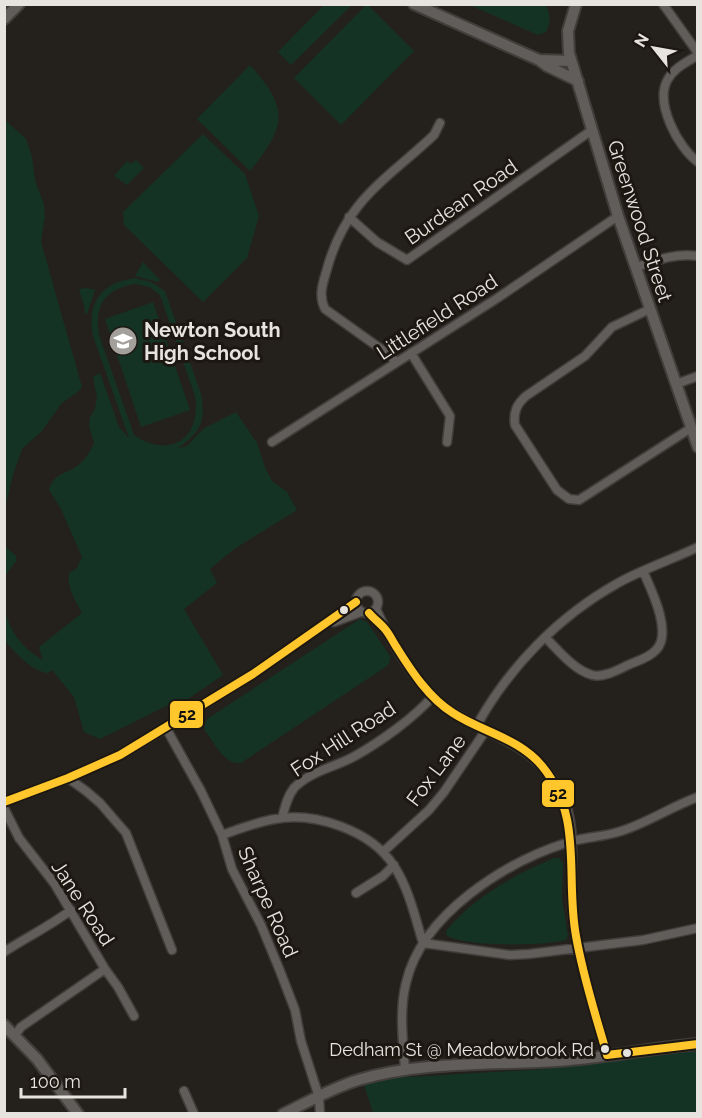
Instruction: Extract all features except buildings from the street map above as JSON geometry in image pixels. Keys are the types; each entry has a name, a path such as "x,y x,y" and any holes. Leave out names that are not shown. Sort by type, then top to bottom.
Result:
{"street":[{"path":"4,19 19,4"},
{"path":"414,4 539,60 578,81"},
{"name":"Greenwood Street","path":"576,4 568,31 571,61 618,216 698,447"},
{"path":"663,4 698,54 671,74 664,87 663,98 681,147 698,162"},
{"path":"539,60 571,61"},
{"path":"396,362 325,309 321,302 321,291 331,256 349,217 362,199 434,135 440,123"},
{"name":"Burdean Road","path":"349,217 377,242 407,260 592,130"},
{"name":"Littlefield Road","path":"272,442 496,299 618,216"},
{"path":"637,267 666,257 698,256"},
{"path":"650,309 612,327 585,356 526,396 518,403 514,417 515,425 557,490 569,499 579,500 690,428"},
{"path":"411,353 450,416 447,442"},
{"path":"676,384 698,376"},
{"path":"477,725 521,663 560,623 591,599 643,571 698,547"},
{"path":"545,637 581,670 597,676 651,655 661,643 663,632 654,596 643,571"},
{"path":"4,802 120,755 166,728 254,674 322,627 356,602 360,593 372,592 378,601 369,611 322,627"},
{"path":"356,602 369,611 374,621 383,627 410,668 433,696 454,713 530,754 542,766 561,793 568,813 571,841 571,898 582,972 608,1055"},
{"name":"Fox Hill Road","path":"282,818 286,800 303,781 357,755 404,721 433,696"},
{"name":"Sharpe Road","path":"166,728 196,781 222,835 231,868 261,925 280,971 295,1010 301,1041 318,1097 320,1113"},
{"name":"Fox Lane","path":"383,852 429,810 486,730"},
{"path":"68,778 100,803 126,833 172,950"},
{"path":"405,1070 402,1007 406,983 412,964 423,943 450,911 474,890 506,869 571,841 617,832 698,797"},
{"name":"Jane Road","path":"4,808 29,853 54,883 71,910 134,1016"},
{"path":"222,835 273,819 300,817 339,826 355,833 383,852 394,865 412,906 423,943"},
{"path":"356,893 383,876 394,865"},
{"path":"4,952 49,926 71,910"},
{"path":"423,943 510,955 643,940 698,928"},
{"path":"15,1035 21,1027 105,969"},
{"path":"4,1025 60,1087 78,1113"},
{"path":"283,1113 356,1081 405,1070 560,1061 698,1044"},
{"path":"184,1090 194,1113"}],"green space":[{"path":"325,4 352,5 291,65 278,52"},
{"path":"367,4 414,51 341,125 294,78"},
{"path":"470,5 545,5 550,18 549,24 546,32 538,35"},
{"path":"250,65 272,94 277,106 278,118 271,142 250,171 197,119"},
{"path":"5,120 26,139 32,157 35,180 44,205 45,215 41,242 82,387 62,403 41,432 22,449 5,508"},
{"path":"203,134 245,174 259,216 247,258 203,302 124,225 123,212"},
{"path":"136,160 144,168 127,185 114,176 127,161 131,164"},
{"path":"143,262 160,280 158,282 135,276"},
{"path":"135,278 151,282 165,291 201,394 203,413 200,426 177,449 187,446 203,429 236,412 257,443 272,481 287,492 297,510 234,549 210,569 217,583 184,609 223,675 188,699 164,707 100,739 84,732 74,697 52,670 47,673 35,668 5,641 5,611 18,639 43,660 39,647 82,613 72,594 69,573 77,568 82,557 61,509 49,490 57,477 82,461 94,443 89,425 97,397 93,377 100,373 119,427 129,438 93,336 92,324 92,313 99,296 113,284","holes":["135,284 149,287 160,295 195,396 196,411 193,423 181,441 171,445 147,442 134,435 99,335 98,315 100,307 109,294"]},
{"path":"79,289 95,290 87,314 84,313"},
{"path":"153,302 190,410 141,427 105,319"},
{"path":"5,546 16,556 16,561 5,576"},
{"path":"360,619 367,622 390,656 387,666 241,763 235,763 225,757 205,731 204,725 207,719"},
{"path":"554,858 559,858 563,863 562,899 568,936 566,940 488,944 457,940 447,936 446,931 482,897 510,879"},
{"path":"697,1051 697,1113 373,1113 364,1085 391,1078 546,1069"}],"transit line":[{"name":"52","path":"4,802 120,755 253,674 356,602"},
{"name":"52","path":"369,613 387,631 415,675 436,700 464,720 500,736 533,756 555,786 563,806 571,848 576,936 607,1055"},
{"name":"52","path":"607,1055 698,1044"}],"place":[{"name":"Newton South High School","path":"123,341"},
{"name":"Dedham St @ Meadowbrook Rd","path":"605,1049"}]}
